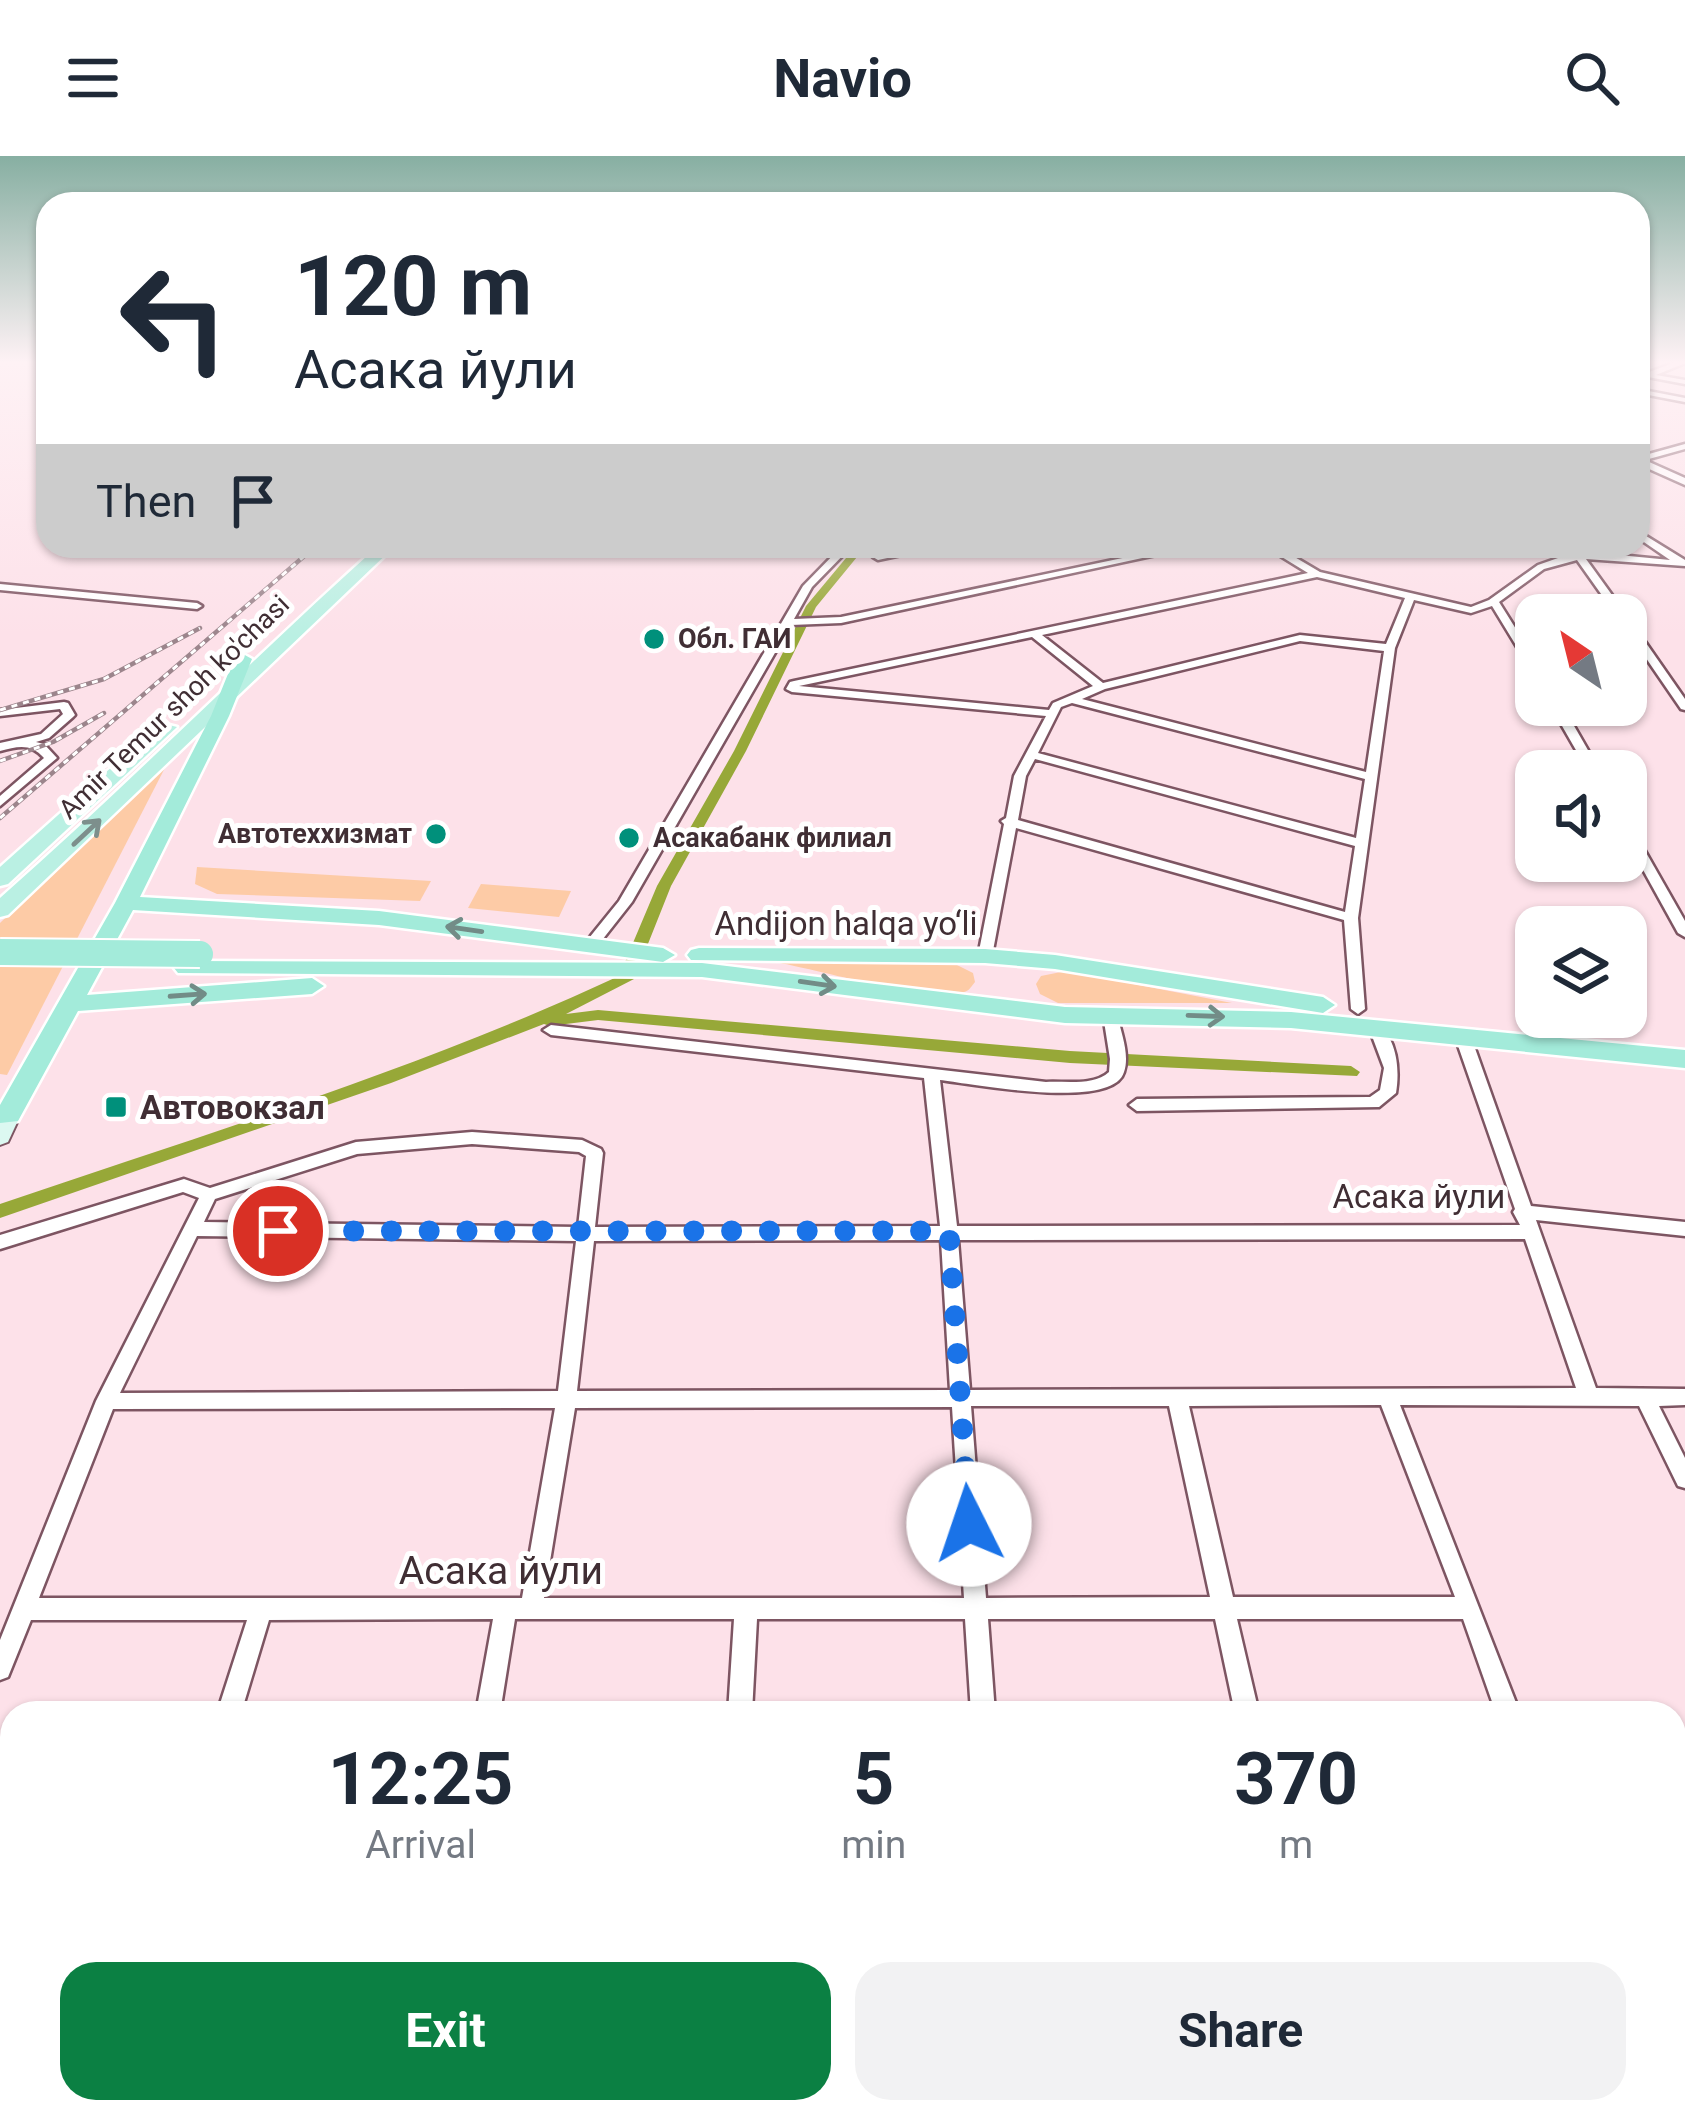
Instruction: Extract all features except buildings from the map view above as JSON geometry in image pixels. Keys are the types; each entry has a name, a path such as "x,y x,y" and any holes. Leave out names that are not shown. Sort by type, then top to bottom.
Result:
{"highway":[{"path":"6,1109 71,1004 125,903 243,659"},
{"path":"125,903 379,918 663,955"},
{"name":"Andijon halqa yo‘li","path":"0,952 451,973 702,970 1046,1012 1112,1026 1368,1019 1685,1043"},
{"name":"Andijon halqa yo‘li","path":"0,966 663,955 985,956 1055,962 1463,1037 1685,1059"},
{"path":"968,1004 1000,987 1000,971 985,956"},
{"path":"1046,1012 1035,1004 1027,984 1031,975 1055,962"},
{"path":"71,1004 451,973"}],"main road":[{"name":"Amir Temur shoh ko'chasi","path":"0,879 353,558"},
{"name":"Amir Temur shoh ko'chasi","path":"0,910 374,558"}],"street":[{"path":"1650,466 1685,482"},
{"path":"1650,542 1684,564"},
{"path":"590,946 625,902 808,586 835,558"},
{"path":"790,622 817,622 1133,558"},
{"path":"1290,558 1317,574 1461,610 1494,602 1530,571 1567,558"},
{"path":"1582,558 1607,594"},
{"path":"1621,558 1684,564"},
{"path":"1050,713 792,689 794,684 1317,574"},
{"path":"0,587 197,606"},
{"path":"1137,1105 1372,1103 1388,1093 1392,1068 1368,1019 1351,918 1390,648 1410,597"},
{"path":"1494,602 1515,636"},
{"path":"1037,636 1101,687"},
{"path":"985,956 1007,821 1050,713 1070,698 1101,687 1300,638 1390,648"},
{"path":"1647,652 1685,707"},
{"path":"1070,698 1371,777"},
{"path":"0,713 64,705 69,715 63,724 25,743 0,747"},
{"path":"0,802 51,758 40,746 25,743"},
{"path":"1030,754 1362,844"},
{"path":"1007,821 1351,918"},
{"path":"1647,865 1685,933"},
{"path":"551,1030 1046,1088 1104,1086 1118,1078 1121,1068 1112,1026"},
{"name":"Асака йули","path":"1463,1037 1589,1396"},
{"path":"932,1076 949,1231 981,1701"},
{"path":"0,1242 184,1185 209,1195 356,1148 472,1138 582,1146 595,1154 567,1397 519,1609 492,1701"},
{"path":"0,1669 106,1401 209,1195"},
{"path":"1522,1212 1685,1229"},
{"name":"Асака йули","path":"191,1229 583,1234 1529,1232"},
{"path":"1177,1396 1244,1701"},
{"path":"1387,1396 1504,1701"},
{"path":"106,1401 1685,1397"},
{"path":"1645,1398 1685,1479"},
{"name":"Асака йули","path":"27,1609 1470,1608"},
{"path":"233,1701 261,1609"},
{"path":"741,1701 746,1609"}],"shaded area":[{"path":"169,760 7,1075 0,1074 0,923"},
{"path":"197,867 431,881 420,901 217,894 195,884"},
{"path":"481,884 571,891 559,917 468,908"},
{"path":"951,962 973,973 975,982 968,990 923,993 780,963"},
{"path":"1066,971 1232,1003 1058,1003 1040,994 1036,984 1041,976"}],"waterway":[{"path":"0,1211 385,1079 534,1022 626,979 664,886 740,751 811,606 851,558"},
{"path":"550,1021 598,1015 1070,1057 1351,1072"}],"railway":[{"path":"0,818 302,558"},
{"path":"0,710 104,679 200,628"},
{"path":"0,761 53,742 104,713"}],"place":[{"name":"Обл. ГАИ","path":"654,639"},
{"name":"Автотеххизмат","path":"436,834"},
{"name":"Асакабанк филиал","path":"629,838"},
{"name":"Автовокзал","path":"116,1107"}],"route":[{"path":"278,1231 949,1231 969,1524"}]}
